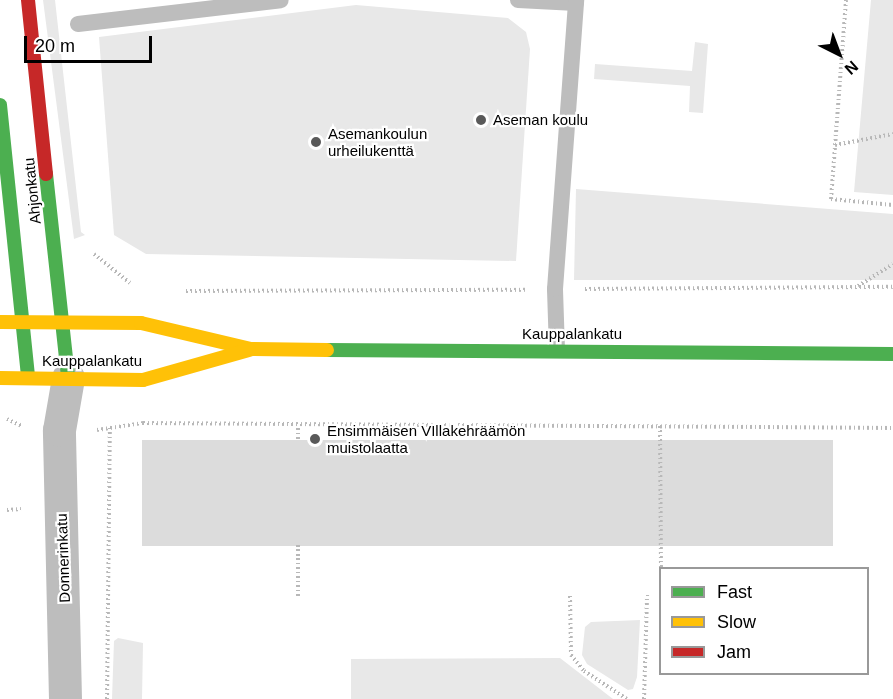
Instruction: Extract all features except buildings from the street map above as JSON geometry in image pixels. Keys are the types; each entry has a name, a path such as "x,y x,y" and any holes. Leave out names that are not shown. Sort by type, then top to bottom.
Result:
{"main road":[{"name":"Ahjonkatu","path":"28,0 68,378"},
{"name":"Ahjonkatu","path":"0,105 22,322 14,378"},
{"name":"Kauppalankatu","path":"0,322 141,323 251,349 893,354"},
{"name":"Kauppalankatu","path":"14,378 143,380 251,349"}],"street":[{"path":"14,378 60,423"},
{"name":"Donnerinkatu","path":"65,699 60,423 68,378"}],"lane":[{"path":"78,24 281,0"},
{"path":"518,0 576,2 555,289 557,350"}],"path":[{"path":"846,0 831,199 893,205"},
{"path":"835,145 893,134"},
{"path":"55,256 92,252 133,285"},
{"path":"857,287 893,264"},
{"path":"177,291 893,287"},
{"path":"60,423 110,428 143,423 893,428"},
{"path":"298,425 298,439"},
{"path":"660,426 661,567"},
{"path":"107,699 110,428"},
{"path":"7,510 27,509"},
{"path":"298,545 298,596"},
{"path":"644,699 647,595"},
{"path":"570,596 571,655 584,671 627,699"}],"shaded area":[{"path":"43,0 55,0 81,232 85,235 74,239"},
{"path":"871,0 893,0 893,195 854,192"},
{"name":"Asemankoulun urheilukenttä","path":"356,5 508,18 526,32 530,49 516,261 146,254 114,235 99,37"},
{"path":"695,42 708,44 703,113 689,112 690,86 594,79 595,64 692,71"},
{"path":"576,189 893,214 893,280 574,280"},
{"path":"640,620 637,677 633,689 628,690 587,664 582,655 585,627 591,622"},
{"path":"118,638 143,643 142,699 112,699 114,641"},
{"path":"560,658 613,699 351,699 351,659"}],"traffic: fast":[{"path":"0,105 28,378"},
{"path":"46,174 68,378"},
{"path":"327,350 893,354"}],"traffic: slow":[{"path":"0,322 141,323 251,349 327,350"},
{"path":"0,378 143,380 249,350"}],"traffic: jam":[{"path":"28,0 46,174"}],"place":[{"name":"Aseman koulu","path":"481,120"},
{"name":"Asemankoulun urheilukenttä","path":"316,142"},
{"name":"Ensimmäisen VIllakehräämön muistolaatta","path":"315,439"}]}
